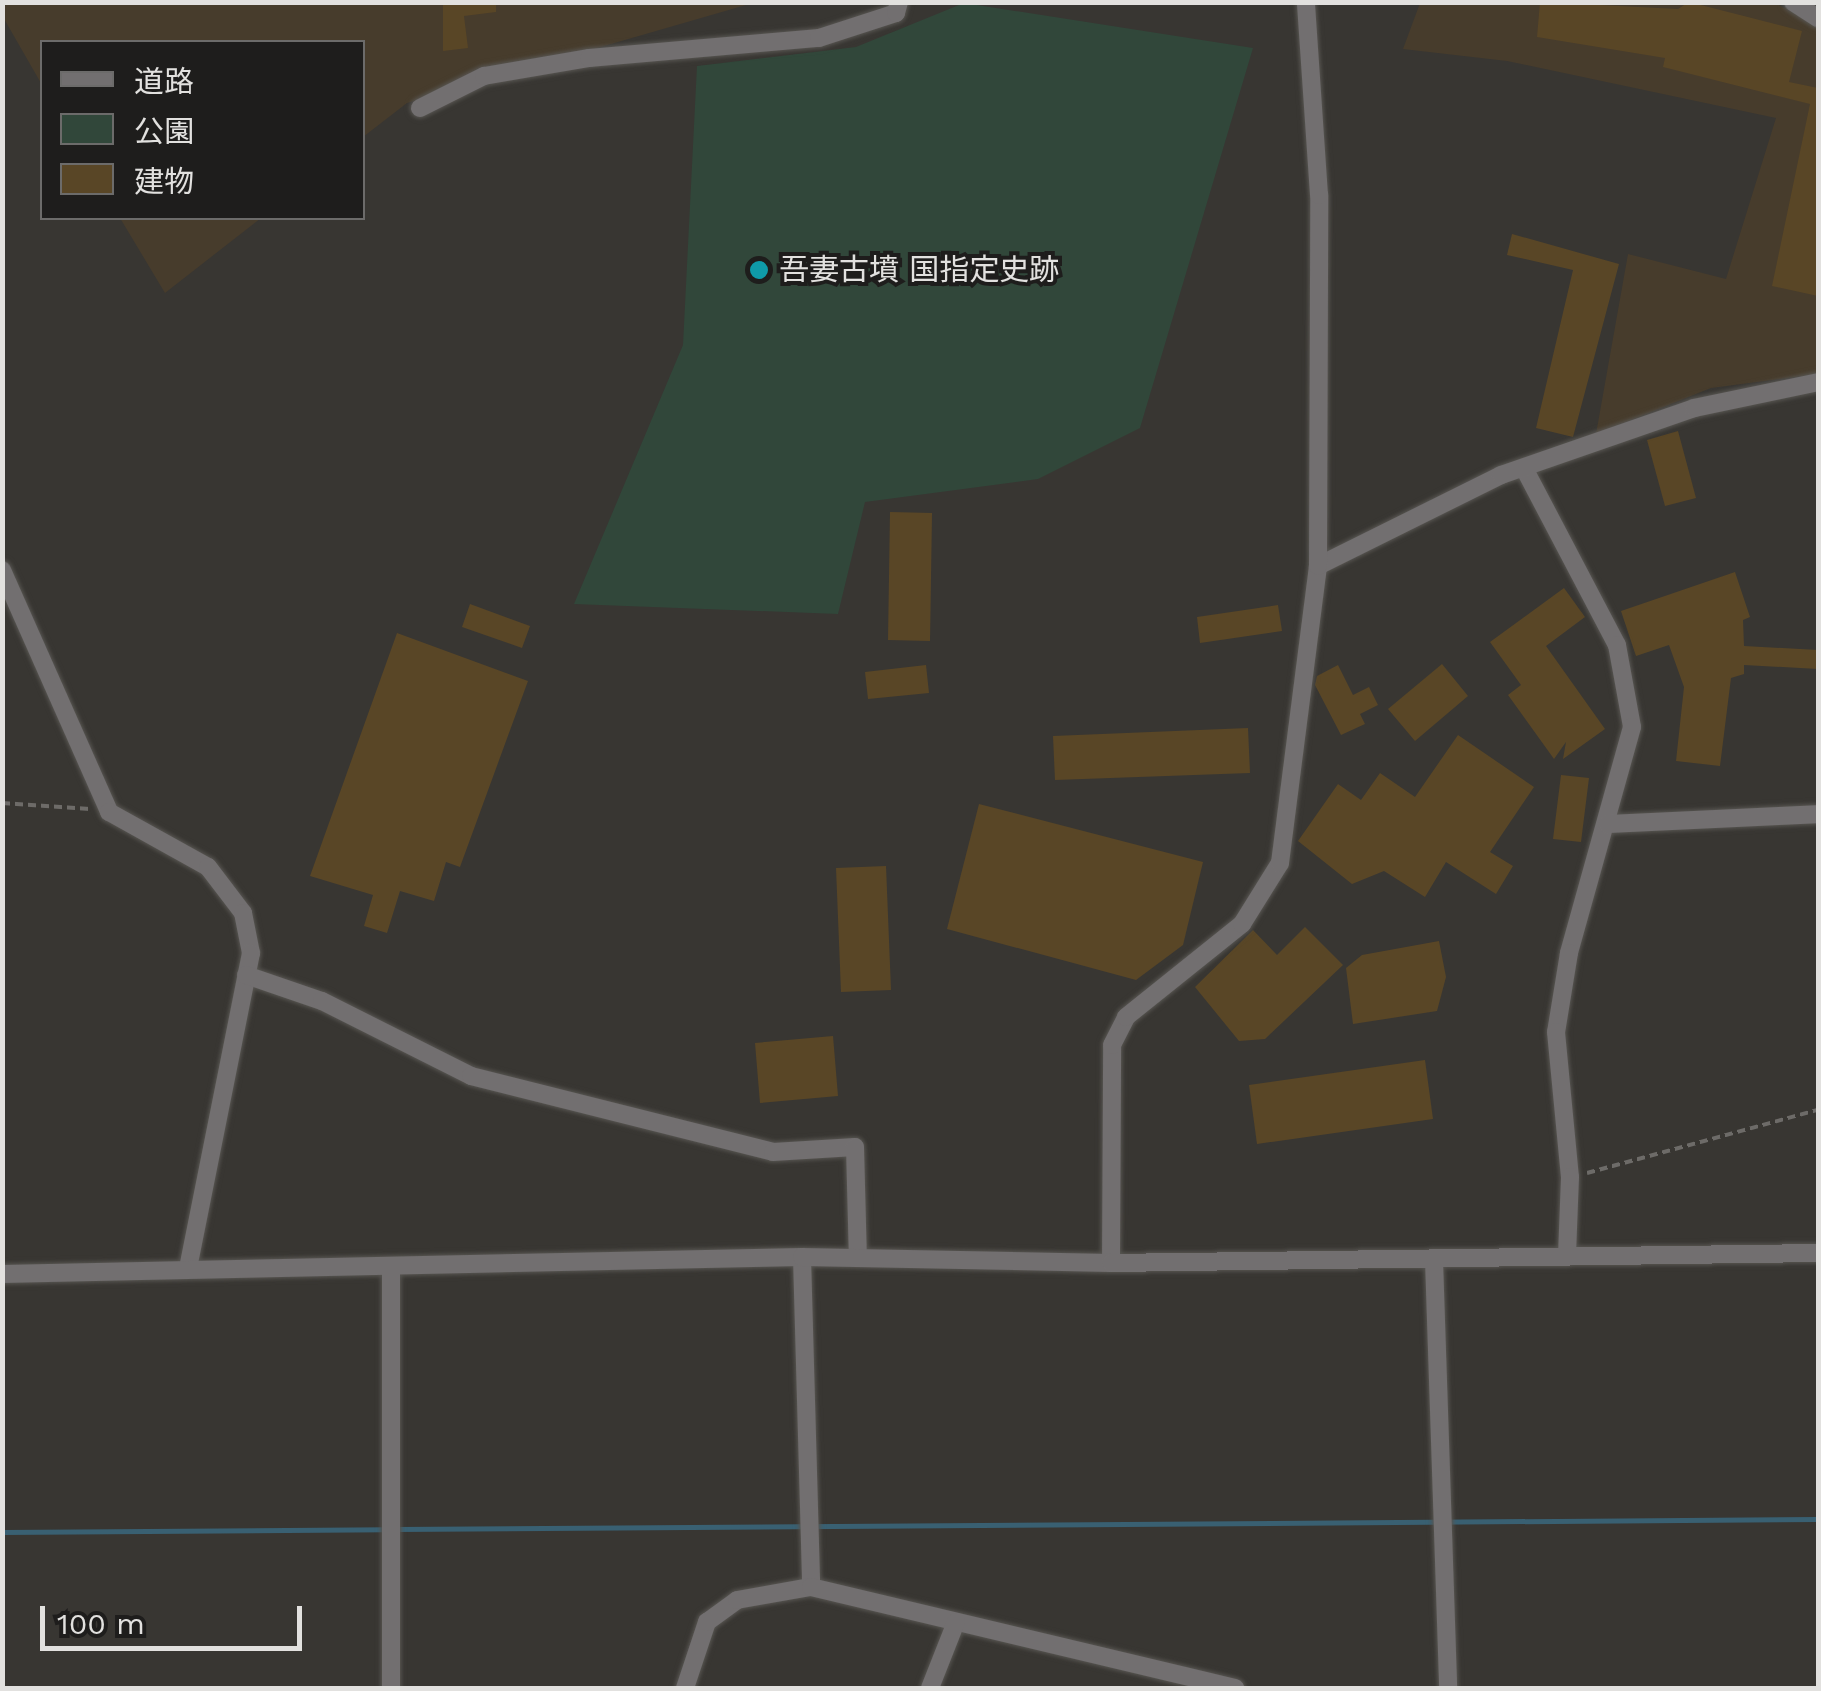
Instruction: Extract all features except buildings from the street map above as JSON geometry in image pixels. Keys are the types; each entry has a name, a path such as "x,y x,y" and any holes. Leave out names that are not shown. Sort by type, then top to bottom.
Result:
{"street":[{"path":"420,108 484,76 820,38 896,13 898,2"},
{"path":"1111,1262 1112,1045 1126,1017 1242,924 1280,864 1318,566 1319,195 1306,2"},
{"path":"1792,2 1818,18"},
{"path":"1318,566 1448,497 1694,408 1818,382"},
{"path":"1525,470 1617,644 1632,727 1569,953 1556,1032 1570,1178 1567,1256"},
{"path":"2,570 109,812 225,882 243,913 251,953 188,1268"},
{"path":"1607,824 1818,814"},
{"path":"246,975 322,1001 470,1076 773,1152 854,1148 858,1258"},
{"path":"2,1274 802,1257 1111,1262 1818,1254"},
{"path":"802,1257 811,1587"},
{"path":"1434,1260 1448,1688"},
{"path":"391,1267 391,1688"},
{"path":"679,1685 707,1622 737,1600 811,1587 1236,1688"},
{"path":"930,1688 956,1622"}],"path":[{"path":"2,803 12,798 109,812"},
{"path":"1570,1178 1818,1110"}],"shaded area":[{"path":"2,3 753,3 407,103 365,135 365,40 40,40 40,82 3,17"},
{"path":"1420,3 1775,3 1818,26 1818,374 1711,388 1596,434 1628,254 1726,279 1776,118 1507,61 1403,49"},
{"path":"121,220 258,220 165,293"}],"green space":[{"path":"964,3 1253,48 1140,428 1038,479 865,502 838,614 574,604 683,345 697,66 856,47"}],"waterway":[{"path":"397,1529 1818,1519"},
{"path":"2,1532 386,1529"}],"place":[{"name":"吾妻古墳 国指定史跡","path":"759,270"}]}
